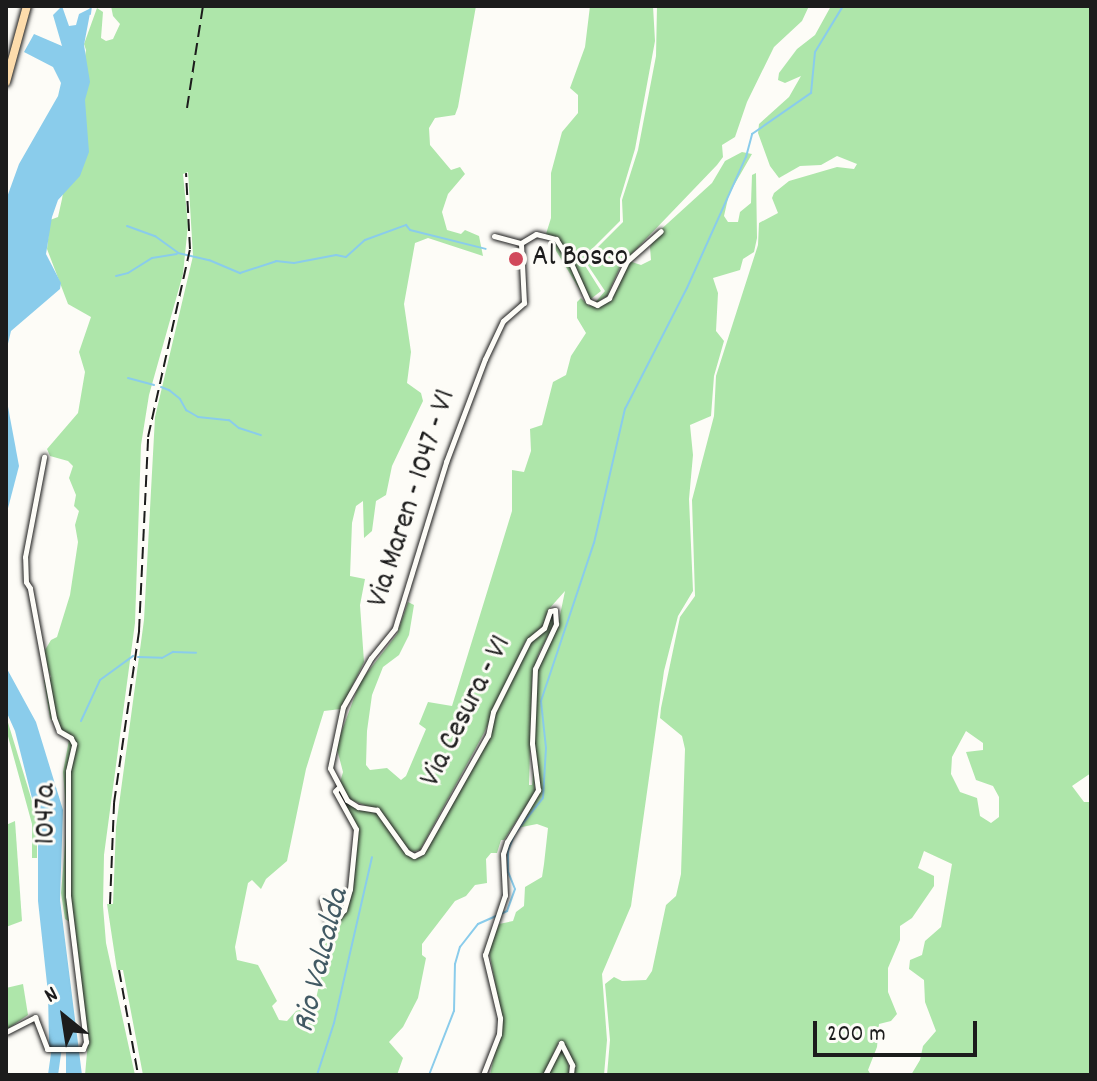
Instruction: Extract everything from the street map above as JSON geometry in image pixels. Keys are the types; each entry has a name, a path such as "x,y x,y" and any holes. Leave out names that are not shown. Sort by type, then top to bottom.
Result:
{"main road":[{"path":"6,82 27,6"}],"street":[{"path":"494,236 521,243 536,234 556,239 588,301 594,305 609,298 627,261 661,231"},
{"name":"Via Maren - 1047 - V1","path":"338,788 330,768 343,707 371,658 395,628 446,462 485,359 503,321 524,303 521,243"},
{"name":"1047a","path":"6,1032 35,1017 44,1046 49,1050 82,1050 86,1042 68,896 68,771 74,744 71,738 59,731 54,718 30,588 26,582 25,557 44,457"},
{"name":"Via Cesura - V1","path":"338,788 353,804 380,812 407,852 414,856 422,852 488,735 493,712 529,640 544,628 550,611 555,610 556,624 535,669 532,743 539,783 533,802 507,842 503,854 505,895 485,955 500,1018 499,1034 483,1075"},
{"path":"322,901 328,921 337,918 344,910 350,889 356,832 353,818 335,791 338,788"},
{"path":"545,1075 561,1043 572,1065 571,1075"}],"green space":[{"path":"111,6 476,6 455,115 435,118 429,128 430,145 451,170 460,167 465,174 448,194 442,212 447,230 461,234 465,230 479,236 483,256 428,238 415,243 404,304 411,352 407,383 421,393 423,401 392,466 386,495 376,501 372,531 364,538 363,501 356,506 352,523 350,576 365,579 360,605 364,662 341,709 324,711 306,769 287,861 266,879 261,889 252,880 248,883 235,947 237,960 258,965 277,1001 272,1006 279,1020 287,1021 296,1011 315,1003 323,968 311,964 336,929 331,921 340,912 347,895 356,830 339,794 357,809 379,814 406,855 414,858 423,854 490,736 496,712 525,652 531,642 547,629 553,612 554,624 538,655 532,680 529,785 532,785 534,768 535,792 504,840 501,840 497,853 491,853 486,859 487,883 475,885 466,896 455,901 422,944 422,955 426,958 418,998 403,1027 389,1042 403,1058 397,1075 143,1075 123,970 117,970 107,904 113,904 116,827 144,620 155,417 193,256 188,172 183,174 188,225 183,274 149,395 141,445 135,623 104,855 106,943 135,1075 85,1075 88,1041 73,924 65,919 61,893 67,821 63,772 69,740 50,718 44,680 51,677 42,655 51,640 57,637 70,595 78,542 75,525 79,511 74,506 76,495 69,478 73,466 68,461 50,456 47,449 78,413 85,372 79,352 91,317 68,304 47,249 50,220 58,217 62,199 86,50 84,44 97,8 103,12 101,38 106,41 113,39 120,24 113,16"},
{"path":"590,6 653,6 655,41 635,149 620,199 620,221 589,252 584,264 601,291 587,302 546,234 551,218 551,173 562,132 578,113 578,95 570,88 585,47"},
{"path":"657,6 809,6 802,21 774,47 747,102 735,137 722,145 723,157 621,265 607,296 594,304 605,291 587,264 591,254 623,222 622,200 638,150 656,56"},
{"path":"831,6 1091,6 1091,773 1072,786 1084,802 1091,802 1091,1075 911,1075 920,1060 923,1046 936,1031 925,1002 924,980 909,969 910,960 922,955 925,941 941,927 952,864 924,851 918,868 934,876 934,886 912,918 900,926 900,940 888,968 888,992 897,1014 891,1021 879,1024 877,1047 868,1070 871,1075 607,1075 610,1040 605,984 614,977 622,981 646,980 652,971 666,905 676,896 681,874 685,749 682,736 660,718 680,617 695,596 692,500 714,416 716,376 758,245 759,223 778,213 772,198 774,193 789,181 837,167 854,169 857,164 837,156 821,165 800,166 779,178 770,166 758,133 759,124 789,97 801,76 785,83 778,80 779,73 797,49 815,35","holes":["966,731 983,743 983,750 966,752 976,780 993,786 999,797 999,817 991,823 980,816 977,798 960,792 951,774 952,757"]},
{"path":"742,152 752,154 729,194 724,216 728,222 738,222 740,212 751,203 752,175 756,173 757,238 754,252 743,259 740,270 713,278 718,293 716,331 724,341 714,376 711,416 690,425 693,455 689,499 693,591 678,616 664,671 631,906 602,974 607,1040 604,1075 573,1075 570,1053 559,1041 544,1075 490,1075 502,1019 489,951 499,924 513,921 516,912 524,906 525,887 542,877 548,828 537,824 517,828 540,787 534,743 537,670 558,625 565,591 548,610 543,626 525,642 484,733 420,850 412,852 405,847 381,811 348,799 339,786 343,772 337,749 341,733 360,682 397,634 408,602 414,605 409,635 399,655 383,667 372,695 367,731 366,765 370,770 387,768 401,780 406,776 426,729 419,724 428,702 452,706 512,511 512,470 524,472 531,451 530,429 542,425 553,382 566,375 571,356 586,333 577,318 577,302 581,298 589,306 605,302 629,261 641,265 651,260 650,247 657,233 712,183 725,161"},
{"path":"6,716 37,823 37,858 32,858 32,824 6,729"},
{"path":"15,821 22,921 6,927 6,825"},
{"path":"23,984 28,1015 6,1030 6,988"},
{"path":"560,1045 567,1057 570,1075 548,1075"}],"water":[{"path":"62,6 69,26 76,25 79,14 91,8 84,45 90,82 85,100 89,152 80,176 58,200 52,217 46,254 61,283 60,289 11,331 6,352 6,200 19,164 58,96 61,83 53,67 24,52 34,34 62,46 53,15"},
{"path":"6,396 19,466 6,516"},
{"path":"6,667 36,722 63,810 60,900 82,1075 66,1075 66,1050 51,1048 49,1043 48,993 38,901 38,822 15,731 6,711"}],"waterway":[{"path":"90,14 91,6"},
{"path":"429,1075 454,1011 455,964 460,947 478,924 507,911 515,889 508,872 508,851 515,833 543,798 546,748 541,701 594,543 625,409 687,288 746,157 752,134 811,93 815,52 843,6"},
{"path":"127,226 155,236 178,253 209,260 240,273 276,261 294,263 336,255 346,257 365,240 406,225 410,230 486,249"},
{"path":"116,276 128,273 152,258 177,254"},
{"path":"128,378 154,385"},
{"path":"161,387 169,390 180,399 186,410 198,417 229,420 239,428 261,435"},
{"path":"138,657 162,658 173,652 196,653"},
{"path":"81,721 100,680 133,656"},
{"name":"Rio Valcalda","path":"317,1075 334,1023 372,857"},
{"path":"53,1075 58,1041"}],"railway":[{"path":"187,108 203,6"},
{"path":"110,904 114,803 139,631 148,437 190,249 186,173"},
{"path":"119,970 138,1075"}],"place":[{"name":"Al Bosco","path":"516,259"}]}
